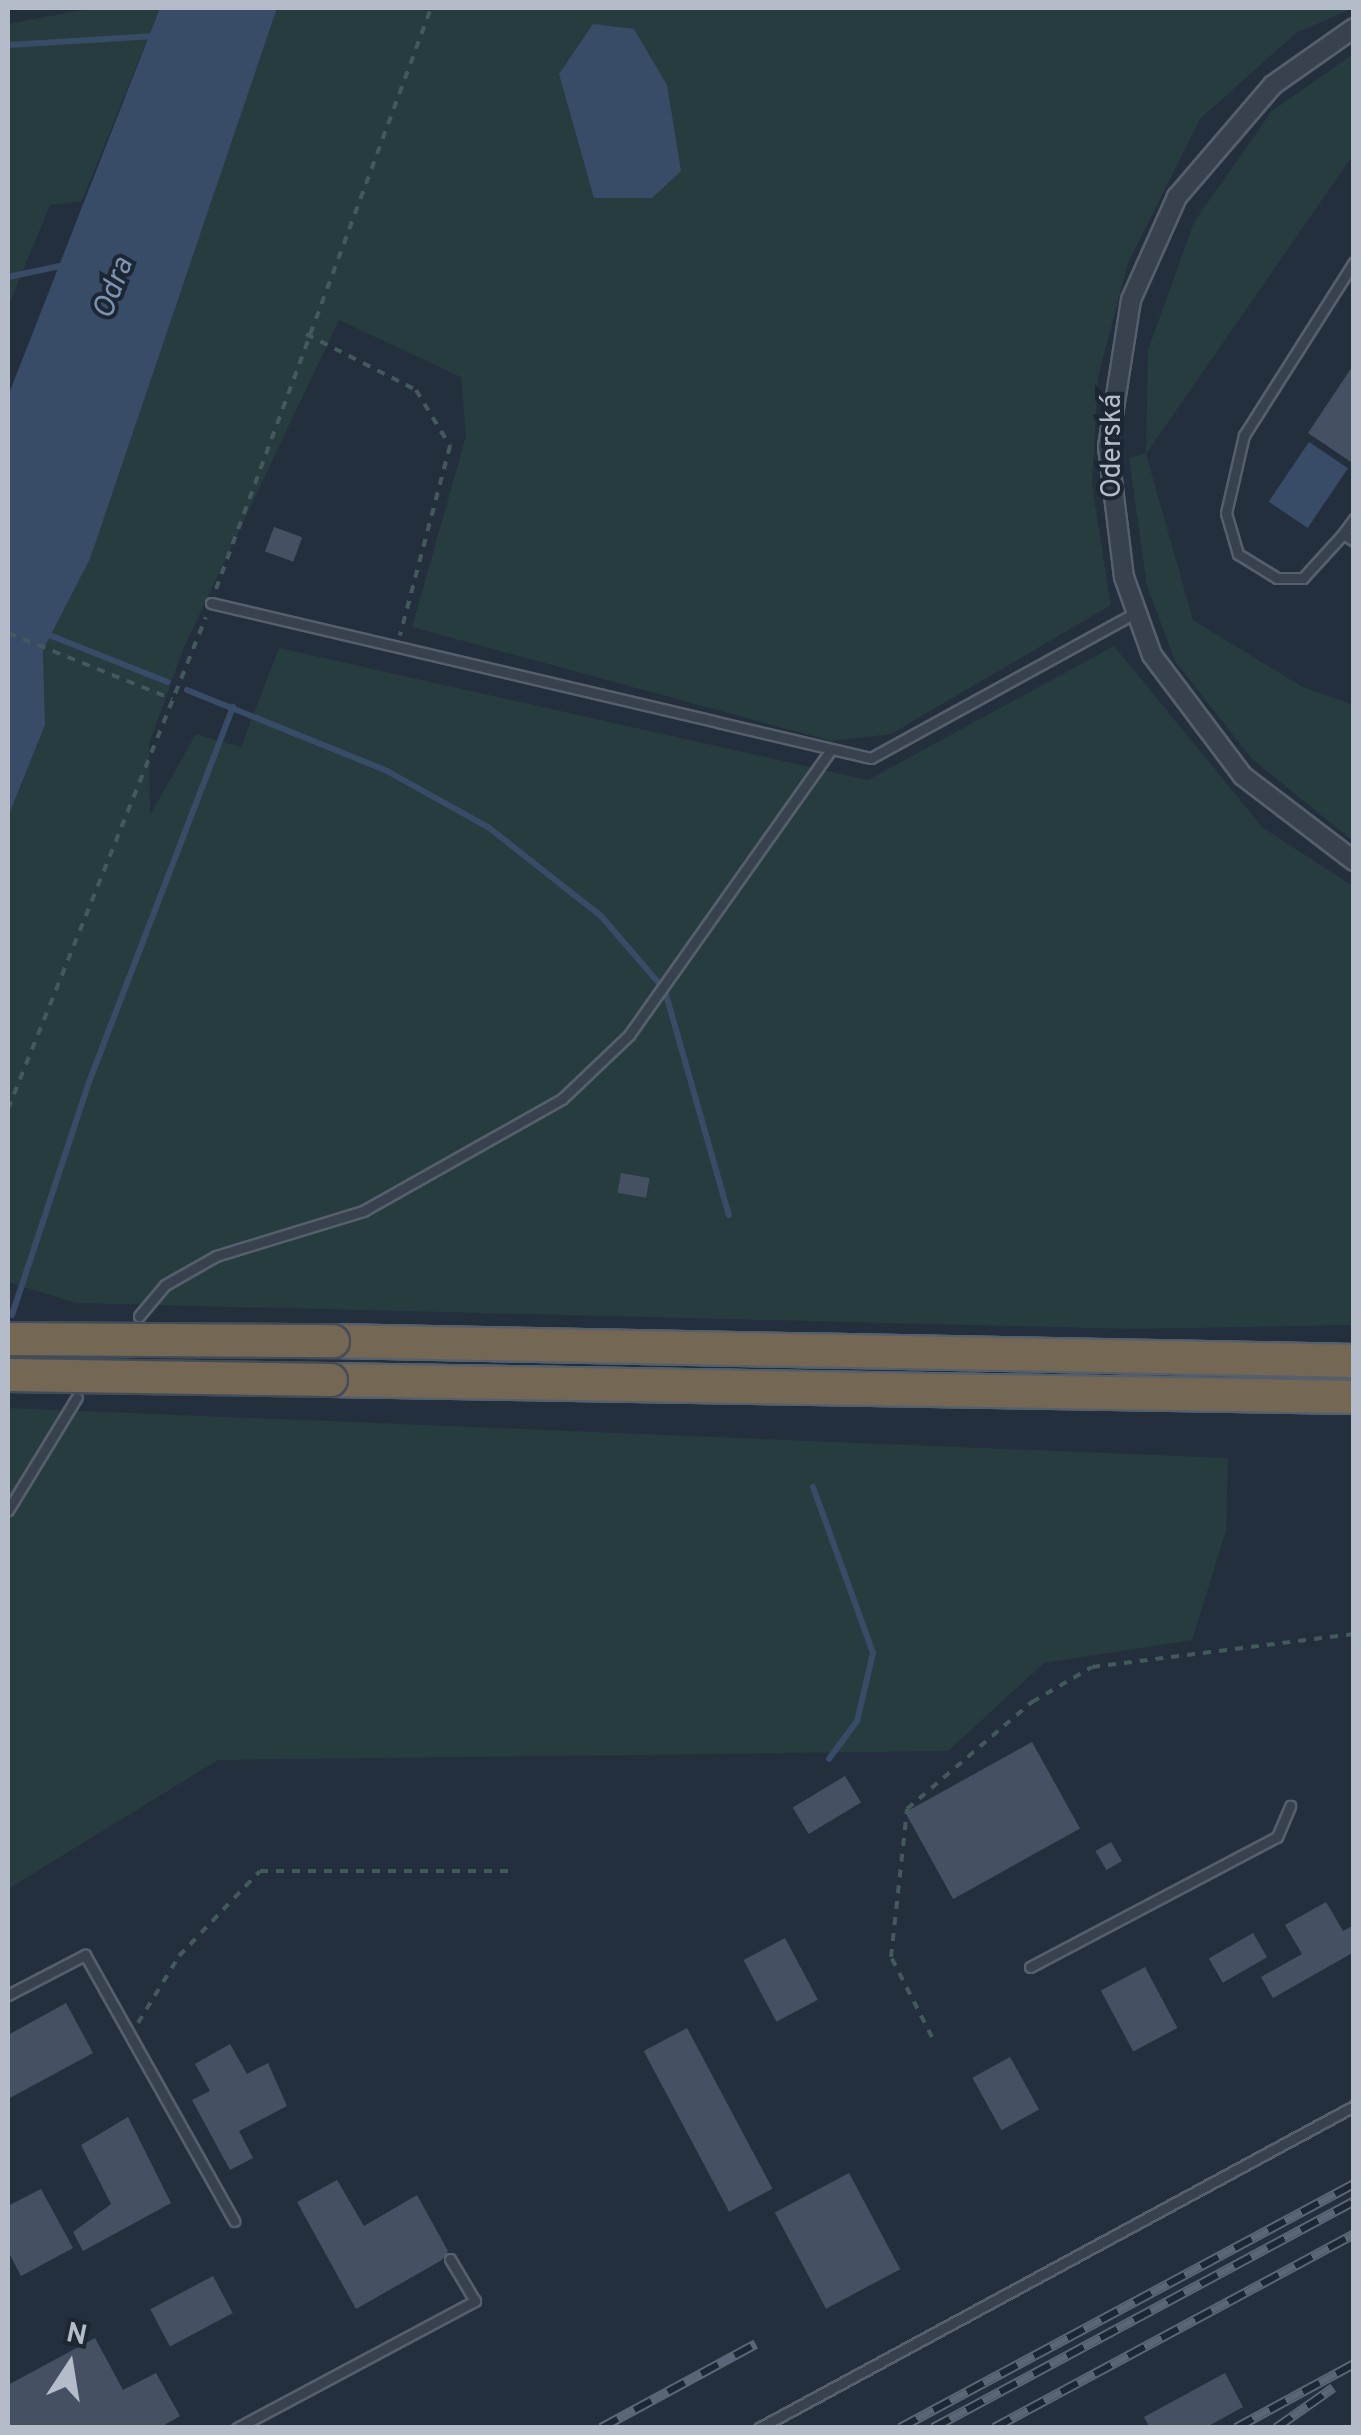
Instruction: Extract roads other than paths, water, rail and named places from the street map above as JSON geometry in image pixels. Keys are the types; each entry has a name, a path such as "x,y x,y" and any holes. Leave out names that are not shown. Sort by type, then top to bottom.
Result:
{"highway":[{"path":"8,1339 334,1341 1354,1361"},
{"path":"8,1374 1354,1397"}],"street":[{"name":"Oderská","path":"1354,28 1290,70 1216,144 1140,272 1117,358 1108,448 1133,614 1160,668 1225,756 1283,814 1354,861"}],"lane":[{"path":"1354,262 1244,436 1226,502 1233,546 1277,578 1315,571 1354,519"},
{"path":"1344,534 1354,541"},
{"path":"211,604 829,753 871,758 916,740 1133,614"},
{"path":"139,1316 165,1285 216,1256 363,1212 562,1098 629,1034 829,753"},
{"path":"8,1510 77,1397"},
{"path":"1030,1967 1277,1837 1290,1806"},
{"path":"8,1995 85,1955 234,2222"},
{"path":"759,2428 1354,2106"},
{"path":"237,2428 475,2301 450,2260"}],"water":[{"name":"Odra","path":"160,8 277,8 90,559 43,650 45,725 8,817 8,396"},
{"path":"593,24 634,29 667,85 681,171 652,198 594,198 559,74"},
{"path":"1309,442 1348,468 1308,528 1269,502"}],"waterway":[{"path":"8,45 155,36"},
{"path":"8,277 65,265"},
{"path":"44,633 168,682"},
{"path":"187,690 387,771 488,827 601,916 658,982"},
{"path":"12,1315 89,1082 233,707"},
{"path":"665,991 729,1215"},
{"path":"813,1487 873,1653 857,1721 829,1759"}],"railway":[{"path":"900,2428 1354,2184"},
{"path":"933,2428 1354,2201"},
{"path":"994,2428 1354,2234"},
{"path":"601,2428 756,2344"},
{"path":"1236,2428 1354,2364"},
{"path":"1276,2428 1333,2388"}]}
